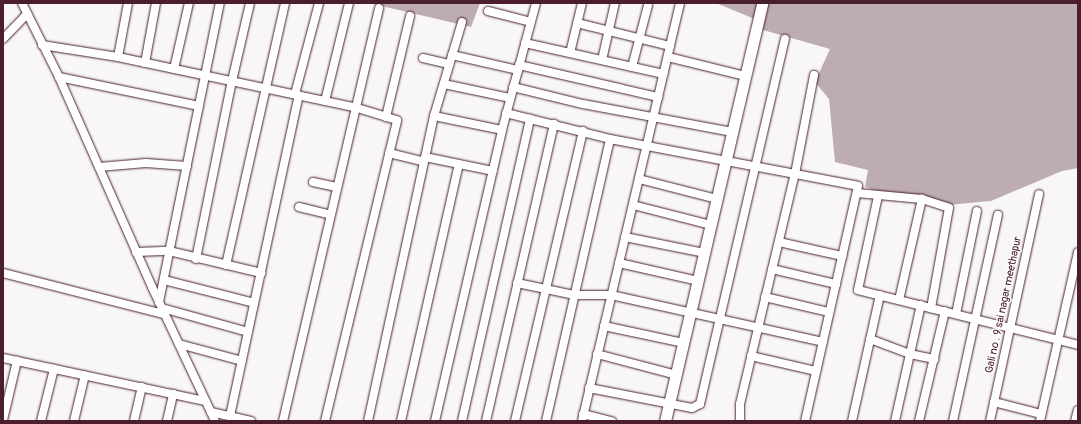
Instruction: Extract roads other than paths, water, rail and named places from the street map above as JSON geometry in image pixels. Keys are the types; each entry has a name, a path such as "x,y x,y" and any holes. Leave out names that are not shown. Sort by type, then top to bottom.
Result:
{"street":[{"path":"22,3 59,77 136,252 215,421"},
{"path":"118,57 128,3"},
{"path":"145,63 156,3"},
{"path":"174,69 188,3"},
{"path":"162,308 164,280 169,251 220,3"},
{"path":"196,259 232,81 250,3"},
{"path":"226,265 264,88 285,3"},
{"path":"230,416 297,95 319,3"},
{"path":"325,101 349,3"},
{"path":"435,421 506,113 536,3"},
{"path":"570,53 582,3"},
{"path":"602,60 615,3"},
{"path":"612,421 582,418 680,3"},
{"path":"665,421 692,312 762,3"},
{"path":"632,67 638,38 648,5"},
{"path":"283,421 354,107 379,8"},
{"path":"488,11 531,22"},
{"path":"3,39 27,14"},
{"path":"386,117 410,16"},
{"path":"368,421 434,116 462,22"},
{"path":"577,23 670,46"},
{"path":"589,388 692,408 700,404 786,39"},
{"path":"525,43 664,74"},
{"path":"42,45 118,57 205,75 354,107 397,120 325,421"},
{"path":"452,55 658,97"},
{"path":"423,58 449,64"},
{"path":"668,58 745,76"},
{"path":"740,421 740,404 795,174 814,74"},
{"path":"59,77 199,106"},
{"path":"444,84 510,98"},
{"path":"513,87 583,104 654,116 732,132"},
{"path":"506,113 583,131 610,139 858,186 804,421"},
{"path":"434,116 502,130"},
{"path":"462,421 530,119"},
{"path":"486,421 554,124"},
{"path":"515,421 583,131"},
{"path":"546,421 610,139"},
{"path":"389,154 458,164 493,171"},
{"path":"99,167 146,163 186,166"},
{"path":"401,421 458,164"},
{"path":"639,179 717,199"},
{"path":"313,182 336,187"},
{"path":"857,193 922,199 949,208 931,308"},
{"name":"Gali no . 9 sai nagar meethapur","path":"990,421 1039,194"},
{"path":"878,196 858,290 1078,345"},
{"path":"899,300 922,199"},
{"path":"633,205 711,225"},
{"path":"299,207 330,215"},
{"path":"956,314 977,211"},
{"path":"953,421 998,215"},
{"path":"625,237 705,253"},
{"path":"779,242 842,256"},
{"path":"136,252 169,251 196,259 261,273"},
{"path":"994,402 1041,417 1078,252"},
{"path":"619,264 698,281"},
{"path":"772,269 836,284"},
{"path":"3,273 162,308 248,332"},
{"path":"164,280 254,303"},
{"path":"517,282 546,287 574,295 611,295 720,318 822,342"},
{"path":"852,421 880,295"},
{"path":"765,297 829,312"},
{"path":"895,421 921,305"},
{"path":"919,421 945,312"},
{"path":"604,326 684,344"},
{"path":"870,339 910,354 934,359"},
{"path":"180,344 242,361"},
{"path":"597,354 677,375"},
{"path":"751,356 816,371"},
{"path":"3,358 205,401"},
{"path":"3,420 16,361"},
{"path":"41,421 54,369"},
{"path":"74,421 84,375"},
{"path":"134,421 142,387"},
{"path":"167,421 173,394"},
{"path":"1075,421 1078,410"},
{"path":"210,412 251,421"}]}
